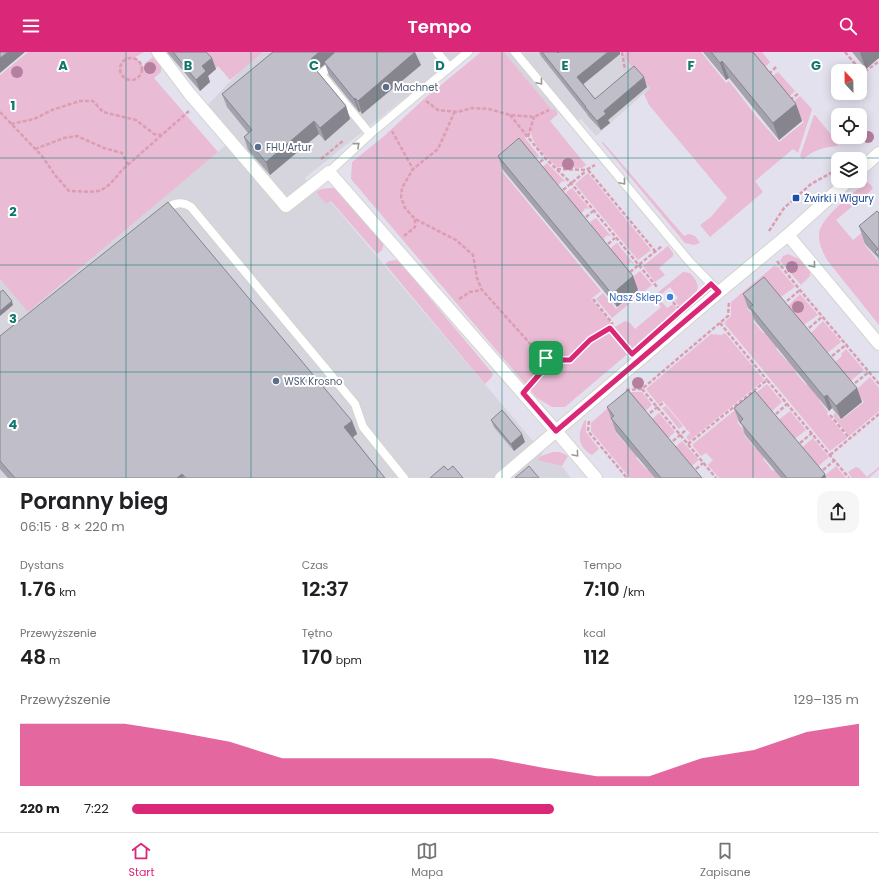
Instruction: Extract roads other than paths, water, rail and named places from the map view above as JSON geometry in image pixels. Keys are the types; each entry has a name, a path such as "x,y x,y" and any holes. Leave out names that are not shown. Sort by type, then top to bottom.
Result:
{"street":[{"path":"158,52 198,103 286,206 328,172 596,478"},
{"path":"867,164 879,153"},
{"path":"501,478 788,235 840,188"},
{"path":"788,235 879,344"}],"lane":[{"path":"347,52 321,74 370,134"},
{"path":"438,52 450,67"},
{"path":"328,172 370,134 468,52"},
{"path":"515,52 670,239 719,292"},
{"path":"158,215 178,203 185,203 190,207 355,404 363,427 404,478"}],"place":[{"name":"Machnet","path":"386,87"},
{"name":"FHU Artur","path":"258,147"},
{"name":"Żwirki i Wigury","path":"796,198"},
{"name":"Nasz Sklep","path":"670,297"},
{"name":"WSK Krosno","path":"276,381"}]}
